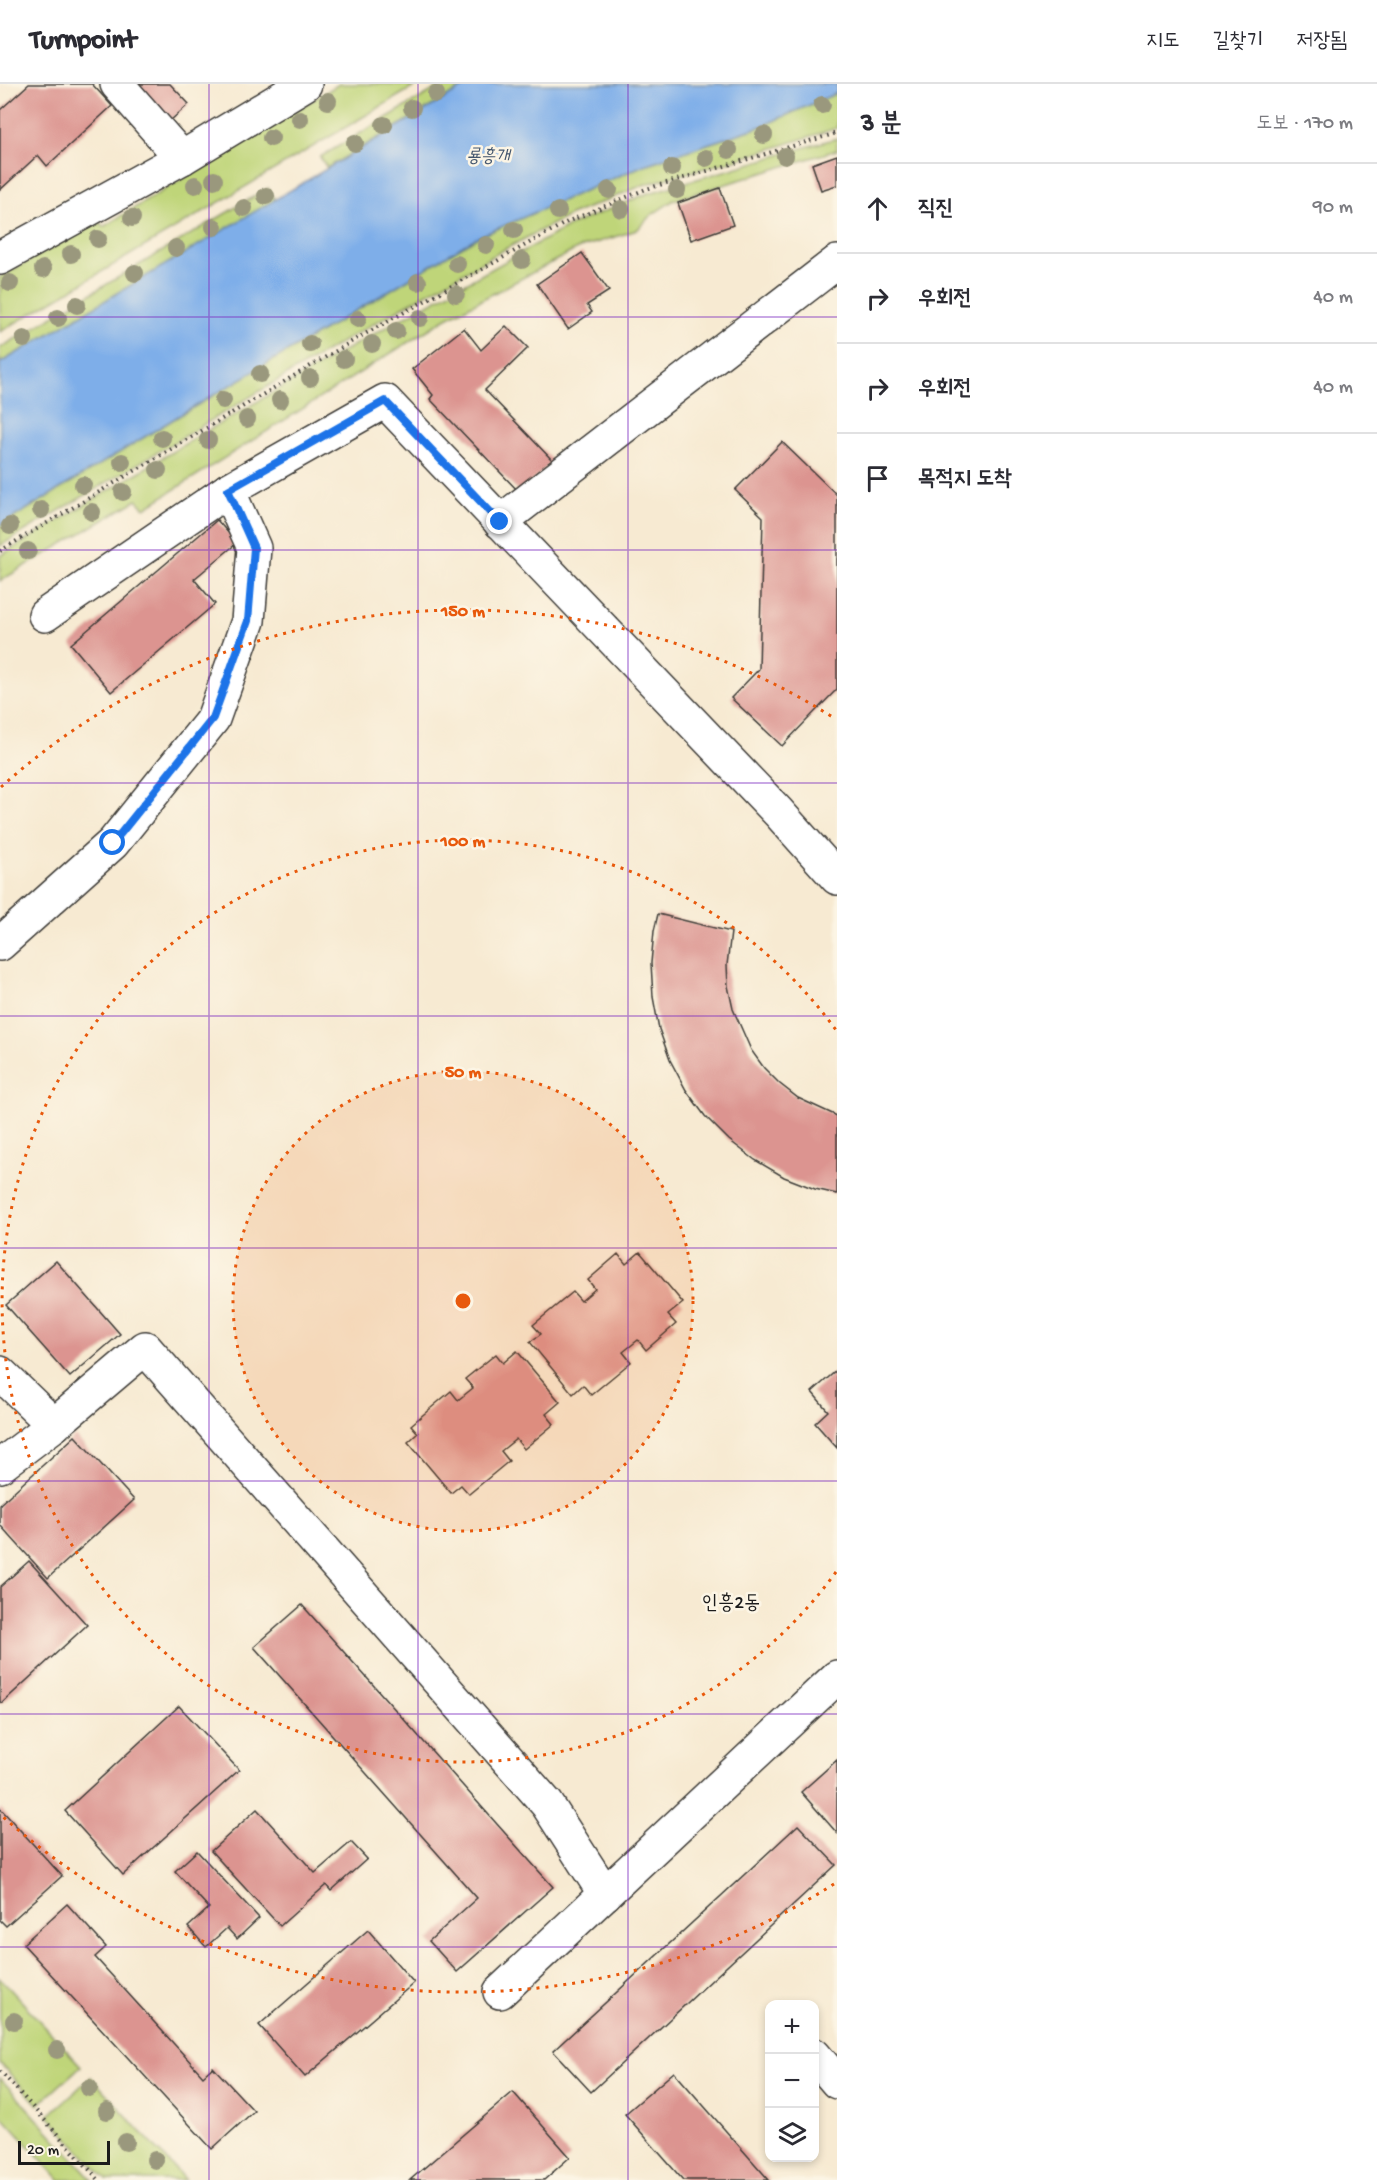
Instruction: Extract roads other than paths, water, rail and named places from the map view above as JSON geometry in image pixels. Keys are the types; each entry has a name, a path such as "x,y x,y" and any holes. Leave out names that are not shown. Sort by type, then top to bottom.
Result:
{"street":[{"path":"117,84 182,158"},
{"path":"0,258 182,158 305,84"},
{"path":"500,522 837,262"},
{"path":"45,615 228,490 385,401 778,812 837,878"},
{"path":"0,944 113,843 213,718 248,621 254,548 228,490"},
{"path":"0,1466 54,1425 145,1348 547,1804 605,1894"},
{"path":"0,1373 54,1425"},
{"path":"500,1992 837,1677"},
{"path":"819,2061 837,2082"}],"water":[{"name":"룡흥개","path":"469,84 837,84 837,93 762,126 644,165 476,238 0,526 0,363"}],"district":[{"name":"인흥2동","path":"731,1601"}]}
